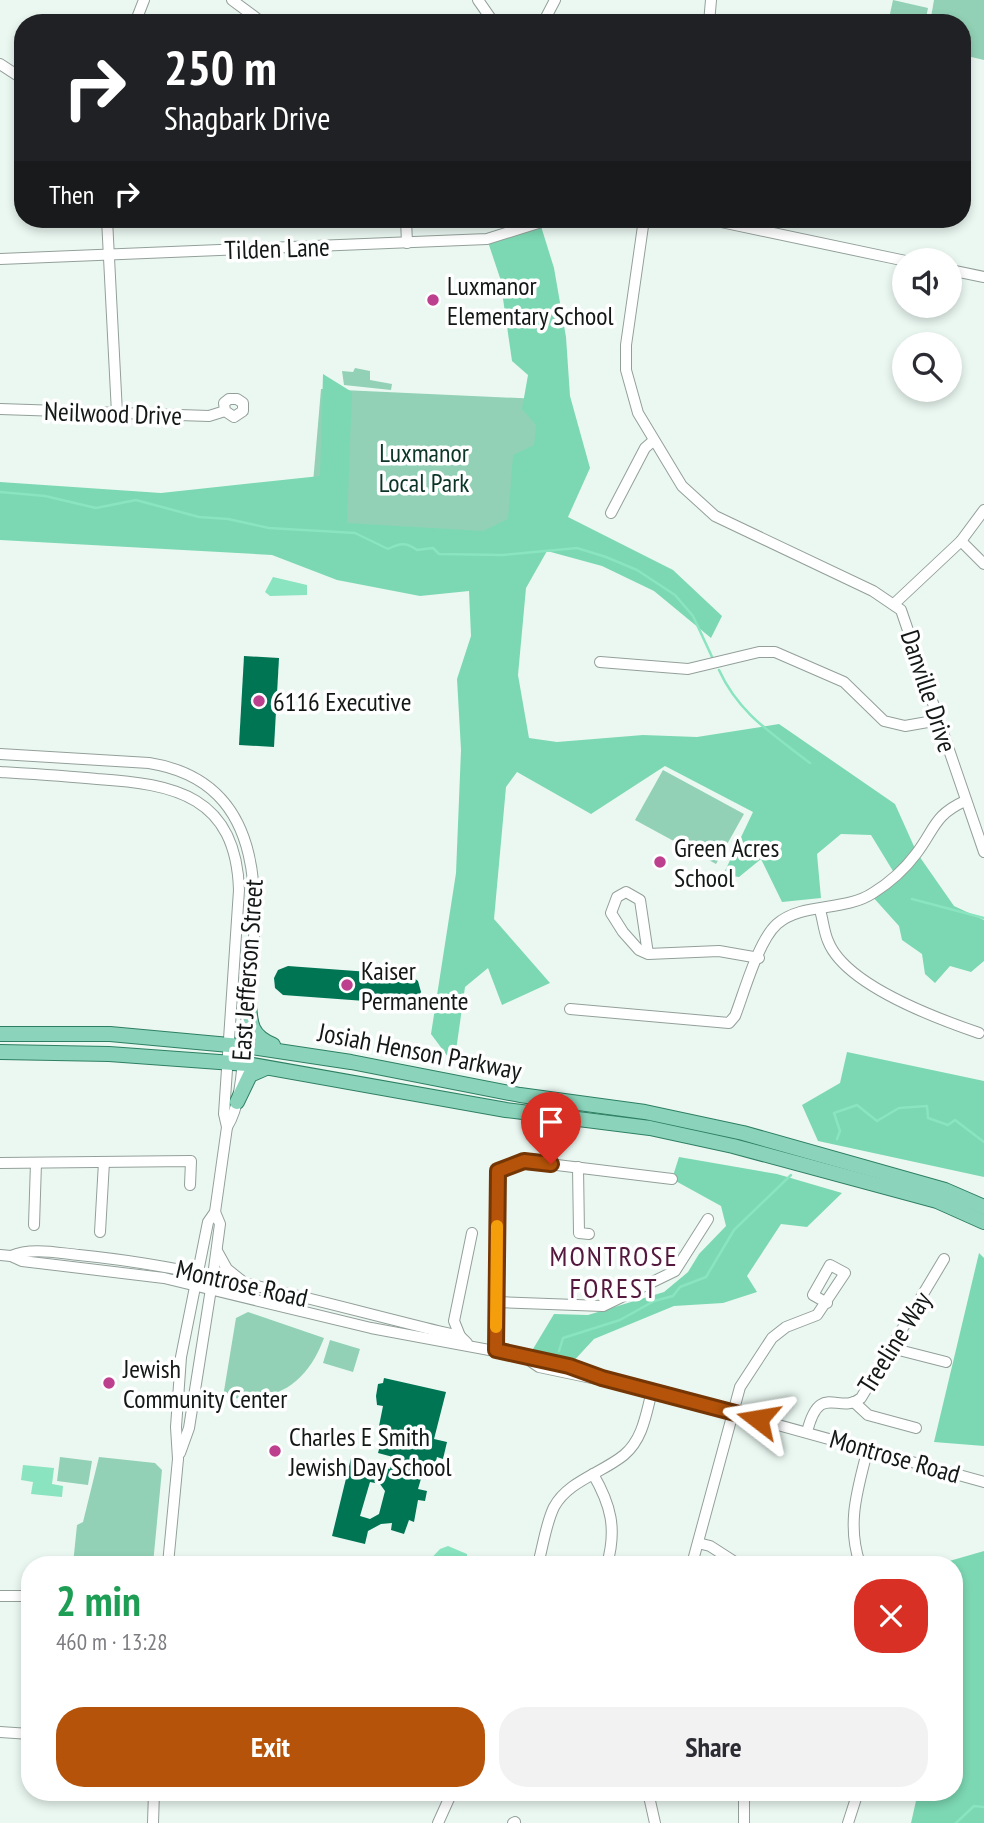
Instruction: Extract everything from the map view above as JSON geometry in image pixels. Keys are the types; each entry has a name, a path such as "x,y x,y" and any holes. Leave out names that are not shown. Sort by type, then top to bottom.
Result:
{"main road":[{"path":"249,1002 250,1025 255,1035 287,1051"},
{"name":"Josiah Henson Parkway","path":"0,1034 110,1034 287,1051 520,1095 645,1112 704,1124 945,1190 984,1207"},
{"name":"Josiah Henson Parkway","path":"0,1052 110,1054 268,1067 352,1080 506,1110 689,1136 937,1201 984,1222"},
{"path":"237,1102 250,1075 268,1067"},
{"path":"352,1080 415,1084 425,1077"}],"street":[{"path":"232,0 251,14"},
{"path":"108,228 117,413"},
{"path":"406,228 407,243"},
{"name":"Tilden Lane","path":"0,259 487,239 522,228"},
{"name":"Danville Drive","path":"643,228 626,345 626,370 634,404 653,441 682,486 715,516 895,603 908,626 984,852"},
{"path":"750,228 892,258"},
{"path":"962,272 984,277"},
{"name":"Neilwood Drive","path":"0,409 209,416 225,411"},
{"path":"611,513 645,448 653,441"},
{"path":"895,603 961,541 984,510"},
{"path":"961,541 984,564"},
{"path":"600,662 688,670 759,652 775,652 844,682 884,721 905,726 939,720"},
{"name":"East Jefferson Street","path":"0,754 149,763 178,770 211,791 232,814 251,855 255,911 249,1002 237,1045"},
{"path":"39,775 42,757"},
{"path":"0,772 102,779 103,760"},
{"name":"East Jefferson Street","path":"102,779 171,787 198,802 221,825 237,868 237,1045 224,1114 227,1127 215,1212 208,1222 181,1357 176,1427 178,1459 168,1556"},
{"path":"570,1009 729,1023 735,1016 759,958 778,924 804,912 863,899 896,876 917,853 937,818 965,801"},
{"path":"648,954 640,900 626,892 617,897 611,913 639,950 648,954 719,951 759,958"},
{"path":"820,909 828,942 835,953 862,977 899,1002 979,1033"},
{"path":"238,914 255,911"},
{"name":"East Jefferson Street","path":"227,1127 235,1115 237,1102 235,1063"},
{"path":"0,1163 191,1161 190,1185"},
{"path":"496,1350 498,1171 524,1161 672,1179"},
{"path":"100,1232 104,1162"},
{"path":"34,1225 36,1163"},
{"path":"578,1167 579,1233 589,1234"},
{"name":"East Jefferson Street","path":"178,1459 189,1428 213,1276 220,1224 215,1212"},
{"path":"497,1302 603,1306 675,1271 708,1219"},
{"path":"463,1340 454,1321 472,1233"},
{"path":"216,1250 228,1269 244,1283"},
{"name":"Montrose Road","path":"6,1255 22,1251 64,1254 198,1272 438,1331 527,1359 569,1366 602,1378 869,1448 984,1482"},
{"name":"Montrose Road","path":"6,1255 22,1261 103,1269 196,1284 372,1328 457,1345 463,1340"},
{"name":"Treeline Way","path":"807,1432 814,1410 820,1404 832,1401 854,1402 860,1398 944,1259"},
{"path":"694,1556 740,1387 772,1338 786,1327 809,1321 827,1303"},
{"path":"438,1331 454,1321"},
{"path":"891,1348 946,1362"},
{"path":"540,1556 554,1507 570,1489 624,1455 643,1427 652,1391"},
{"path":"854,1402 868,1415 916,1428"},
{"path":"858,1556 852,1532 853,1507 869,1448"},
{"path":"593,1474 611,1511 614,1533 609,1556"},
{"path":"698,1543 710,1546 726,1556"},
{"path":"0,1596 21,1595"},
{"path":"0,1732 21,1733"},
{"path":"153,1823 154,1801"},
{"path":"448,1801 439,1820 453,1823"},
{"path":"650,1801 655,1823"},
{"path":"744,1801 744,1823"},
{"path":"848,1823 855,1801"}],"green space":[{"path":"893,0 928,8 927,14 890,14"},
{"path":"934,0 984,0 984,60 971,57 971,14 932,14"},
{"path":"355,368 370,371 370,380 392,384 391,390 344,385 342,371 353,372"},
{"name":"Luxmanor Local Park","path":"321,389 540,399 528,546 309,530"},
{"path":"663,770 744,814 716,864 635,820"},
{"path":"248,1312 324,1338 308,1368 298,1380 286,1388 258,1397 223,1397 236,1318"},
{"path":"330,1340 360,1349 353,1372 323,1363"},
{"path":"60,1457 92,1461 88,1485 57,1481"},
{"path":"99,1457 155,1463 162,1470 154,1556 74,1556 77,1525 83,1522"}],"shaded area":[{"path":"523,228 542,228 554,268 566,337 570,396 590,468 568,517 673,570 722,616 711,638 654,591 602,566 547,551 526,588 518,675 529,738 557,742 643,735 697,737 779,724 895,804 917,853 954,906 984,920 984,961 971,972 950,966 935,983 925,974 922,954 902,940 899,926 871,895 896,876 871,835 841,834 817,854 821,898 782,902 761,859 739,877 723,875 753,812 665,766 591,814 517,772 506,787 494,919 550,983 502,1005 488,968 465,987 454,1065 431,1034 456,873 461,750 457,679 471,636 469,591 420,596 337,580 272,555 0,540 0,482 161,493 320,476 323,374 352,392 347,523 483,531 508,519 513,455 534,445 536,425 522,409 528,375 512,361 500,278 487,239"},
{"path":"273,577 307,585 307,595 270,596 265,592"},
{"path":"847,1052 984,1081 984,1177 818,1141 802,1105 840,1083"},
{"path":"679,1157 777,1174 842,1193 807,1227 781,1224 747,1276 757,1292 723,1303 674,1306 594,1339 569,1366 527,1359 554,1314 588,1315 664,1292 688,1272 699,1254 726,1226 721,1206 672,1179"},
{"path":"979,1253 984,1258 984,1446 934,1442"},
{"path":"23,1465 54,1468 52,1484 63,1486 62,1497 31,1494 33,1482 21,1480"},
{"path":"448,1546 467,1556 433,1556"},
{"path":"984,1551 984,1823 911,1823 916,1801 963,1801 963,1557"}],"building":[{"name":"6116 Executive","path":"244,656 279,658 274,747 239,745"},
{"name":"Kaiser Permanente","path":"288,966 410,975 418,981 421,992 416,1001 406,1004 283,995 275,988 274,978 278,970"},
{"path":"384,1378 446,1392 434,1439 447,1442 443,1459 437,1457 434,1468 425,1465 418,1489 427,1491 425,1501 418,1500 414,1522 409,1520 404,1534 391,1530 392,1523 381,1524 368,1531 365,1544 332,1536 351,1458 390,1469 393,1457 378,1453 385,1427 379,1426 383,1406 377,1405 376,1396 378,1384 383,1383","holes":["370,1482 380,1484 385,1491 379,1514 370,1519 360,1516"]}],"waterway":[{"path":"0,492 45,496 96,508 136,500 199,517 228,519 269,528 355,533 388,549 403,544 417,550 433,548 439,554 503,555 577,548 637,570 675,595 693,616 713,659"},
{"path":"719,670 736,699 747,711 810,763"},
{"path":"912,899 984,918"},
{"path":"837,1139 840,1131 834,1113 857,1105 877,1121 899,1108 927,1106 928,1118 948,1125 955,1120 984,1142"},
{"path":"559,1351 563,1338 620,1320 654,1301 673,1296 680,1287 706,1277 734,1230 791,1175"},
{"path":"956,1823 974,1806 984,1807"}],"slow traffic":[{"path":"496,1327 497,1226"}],"place":[{"name":"Luxmanor Elementary School","path":"433,300"},
{"name":"6116 Executive","path":"259,701"},
{"name":"Green Acres School","path":"660,862"},
{"name":"Kaiser Permanente","path":"347,985"},
{"name":"Jewish Community Center","path":"109,1383"},
{"name":"Charles E Smith Jewish Day School","path":"275,1451"}],"district":[{"name":"MONTROSE FOREST","path":"614,1271"}],"route":[{"path":"551,1164 524,1161 508,1170 498,1171 496,1350 527,1359 569,1366 602,1378 758,1419"}]}
